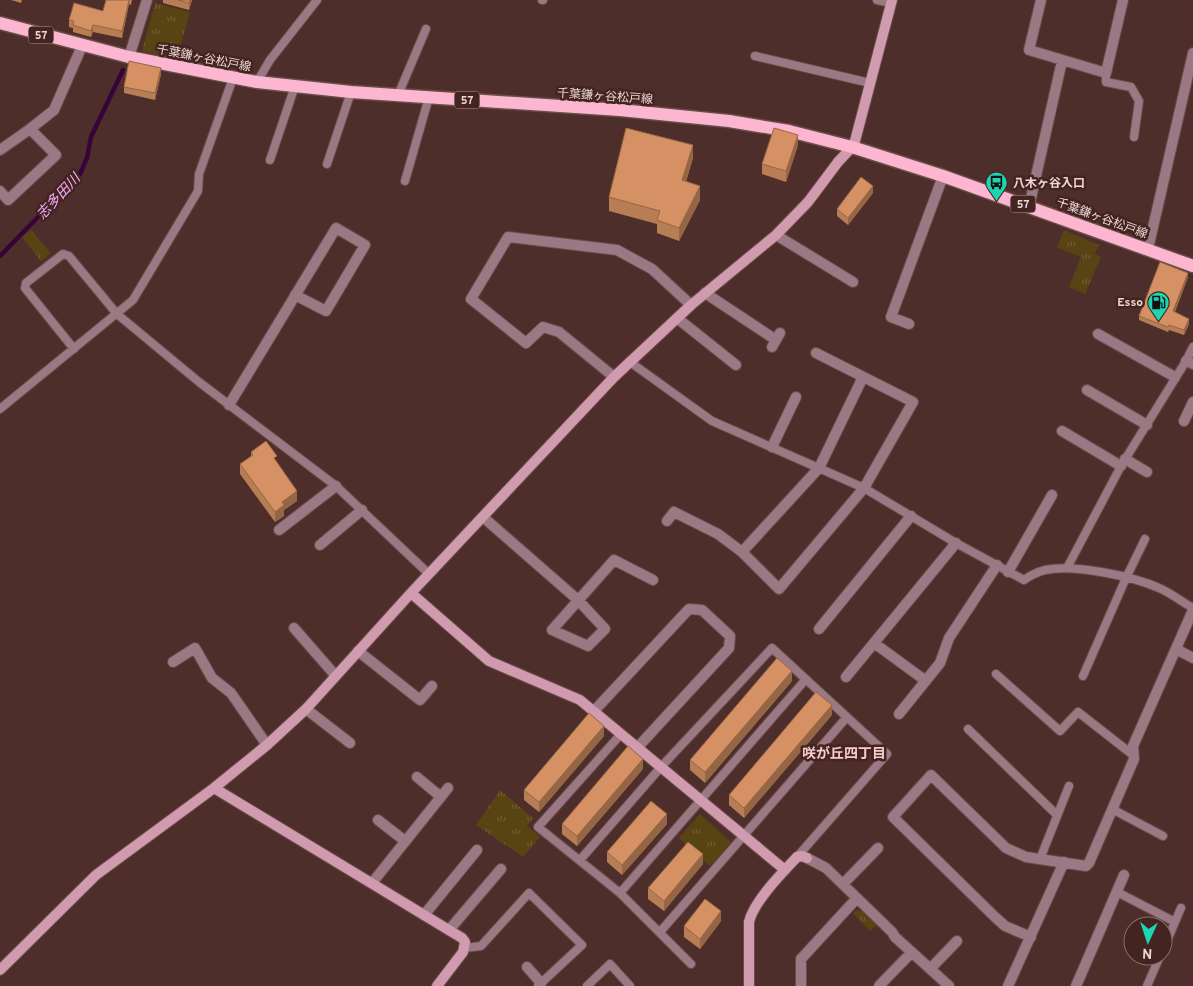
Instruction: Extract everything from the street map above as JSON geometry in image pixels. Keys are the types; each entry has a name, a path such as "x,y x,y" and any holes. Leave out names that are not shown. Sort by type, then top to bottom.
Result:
{"main road":[{"name":"千葉鎌ヶ谷松戸線","path":"0,24 129,57 257,82 351,92 620,110 728,121 789,131 852,147 943,176 1193,266"}],"street":[{"path":"129,57 147,0"},
{"path":"1041,0 1029,50 1106,73 1123,0"},
{"path":"0,970 96,875 214,788 267,745 306,708 614,377 691,305 776,235 808,202 838,162 852,147 892,2"},
{"path":"0,150 54,110 82,46"},
{"path":"1148,250 1193,53"},
{"path":"1029,206 1062,61"},
{"path":"0,191 8,200 56,155 30,129"},
{"path":"909,324 891,317 943,176"},
{"path":"229,405 295,295 336,228 365,244 326,311 295,295"},
{"path":"776,235 852,282"},
{"path":"614,377 559,332 543,327 526,343 471,299 508,236 617,250 652,269 691,305"},
{"path":"705,293 776,340"},
{"path":"677,318 736,364"},
{"path":"1098,334 1175,377"},
{"path":"667,521 674,512 718,534 742,552 779,589 864,488 914,402 816,353"},
{"path":"742,552 819,468 863,377"},
{"path":"1087,390 1147,425"},
{"path":"772,447 796,397"},
{"path":"1184,421 1193,402"},
{"path":"1062,432 1123,463 1147,472"},
{"path":"279,530 336,486"},
{"path":"1008,572 1052,495"},
{"path":"320,545 362,510"},
{"path":"819,629 912,516"},
{"path":"483,517 578,600 604,629 588,646 552,630 578,600 614,560 653,580"},
{"path":"846,677 956,543"},
{"path":"899,714 940,663 949,638 997,565"},
{"path":"411,593 490,661 580,700 785,870"},
{"path":"594,711 689,609 702,610 730,636 729,648 637,748"},
{"path":"1031,937 1006,926 995,917 893,817 931,776 1006,848 1026,857 1086,866 1089,863 1134,759 1133,746 1193,609"},
{"path":"294,628 335,675"},
{"path":"874,643 926,681"},
{"path":"173,662 194,648 212,678 231,693 267,745"},
{"path":"1176,649 1193,658"},
{"path":"358,651 420,700 432,686"},
{"path":"306,708 350,743"},
{"path":"417,777 442,796"},
{"path":"214,788 462,938 465,942 465,948 437,986"},
{"path":"372,883 448,788"},
{"path":"378,820 405,841"},
{"path":"843,884 878,848"},
{"path":"424,915 477,850"},
{"path":"748,986 749,922 751,914 785,870 802,857 826,868 944,984"},
{"path":"1008,986 1064,862"},
{"path":"449,930 501,869"},
{"path":"1076,986 1124,875"},
{"path":"801,986 801,959 857,898"},
{"path":"930,969 957,941"},
{"path":"879,986 912,952"},
{"path":"527,967 540,984"}],"lane":[{"path":"257,82 270,60 317,0"},
{"path":"877,0 892,2"},
{"path":"398,95 426,29"},
{"path":"755,56 870,83"},
{"path":"1106,73 1106,82 1131,87 1139,101 1134,137"},
{"path":"0,409 133,300 198,191 199,174 233,78"},
{"path":"270,160 295,86"},
{"path":"327,164 351,92"},
{"path":"405,181 429,97"},
{"path":"74,348 25,288 26,283 63,254 69,256 117,314 199,382 336,486 429,574"},
{"path":"1067,568 1123,463 1175,377 1190,362 1193,347"},
{"path":"630,362 712,421 864,488 956,543 1024,580 1041,571 1067,568 1126,578 1160,588 1193,609"},
{"path":"1083,676 1145,539"},
{"path":"580,860 661,767 772,648 887,754 802,857"},
{"path":"996,674 1060,731 1078,712 1133,755"},
{"path":"620,894 806,679"},
{"path":"660,932 847,717"},
{"path":"968,729 1057,815"},
{"path":"621,734 538,826 620,894 691,964"},
{"path":"1040,859 1069,786"},
{"path":"1112,809 1163,836"},
{"path":"1116,892 1175,922"},
{"path":"465,948 481,946 530,893 582,945 540,984"},
{"path":"1173,927 1181,908"},
{"path":"587,986 610,964 630,986"},
{"path":"1147,986 1156,966"}],"green space":[{"path":"155,3 190,12 177,58 142,51"},
{"path":"31,230 51,253 41,261 22,237"},
{"path":"1064,230 1099,245 1095,254 1101,257 1085,294 1069,287 1081,257 1057,247"},
{"path":"500,790 533,818 527,826 540,837 523,857 476,825"},
{"path":"700,814 731,842 710,866 679,838"},
{"path":"857,910 865,912 877,925 870,931 853,913"}],"building":[{"path":"106,0 129,0 122,31 93,25 91,31 73,25 74,21 69,20 74,3 103,11"},
{"path":"178,0 190,0 189,3"},
{"path":"129,61 161,68 155,93 124,87"},
{"path":"626,128 693,145 682,180 700,186 679,228 657,220 660,211 609,197"},
{"path":"774,128 798,135 786,171 762,164"},
{"path":"861,177 873,186 848,218 837,209"},
{"path":"1160,262 1188,273 1173,311 1189,319 1184,330 1169,325 1168,327 1139,316"},
{"path":"266,441 277,456 274,458 297,491 282,502 284,505 275,512 240,464 253,455 251,452"},
{"path":"777,658 792,671 705,772 690,760"},
{"path":"816,692 832,705 744,808 729,795"},
{"path":"589,713 604,726 539,802 524,790"},
{"path":"628,746 643,759 577,836 562,824"},
{"path":"651,801 667,814 622,865 607,852"},
{"path":"688,842 703,854 664,901 648,888"},
{"path":"705,899 721,911 700,939 684,926"}],"waterway":[{"name":"志多田川","path":"0,256 80,174 87,158 91,137 123,70"}],"place":[{"name":"八木ヶ谷入口","path":"997,202"},
{"name":"Esso","path":"1159,321"}],"district":[{"name":"咲が丘四丁目","path":"844,753"}]}
